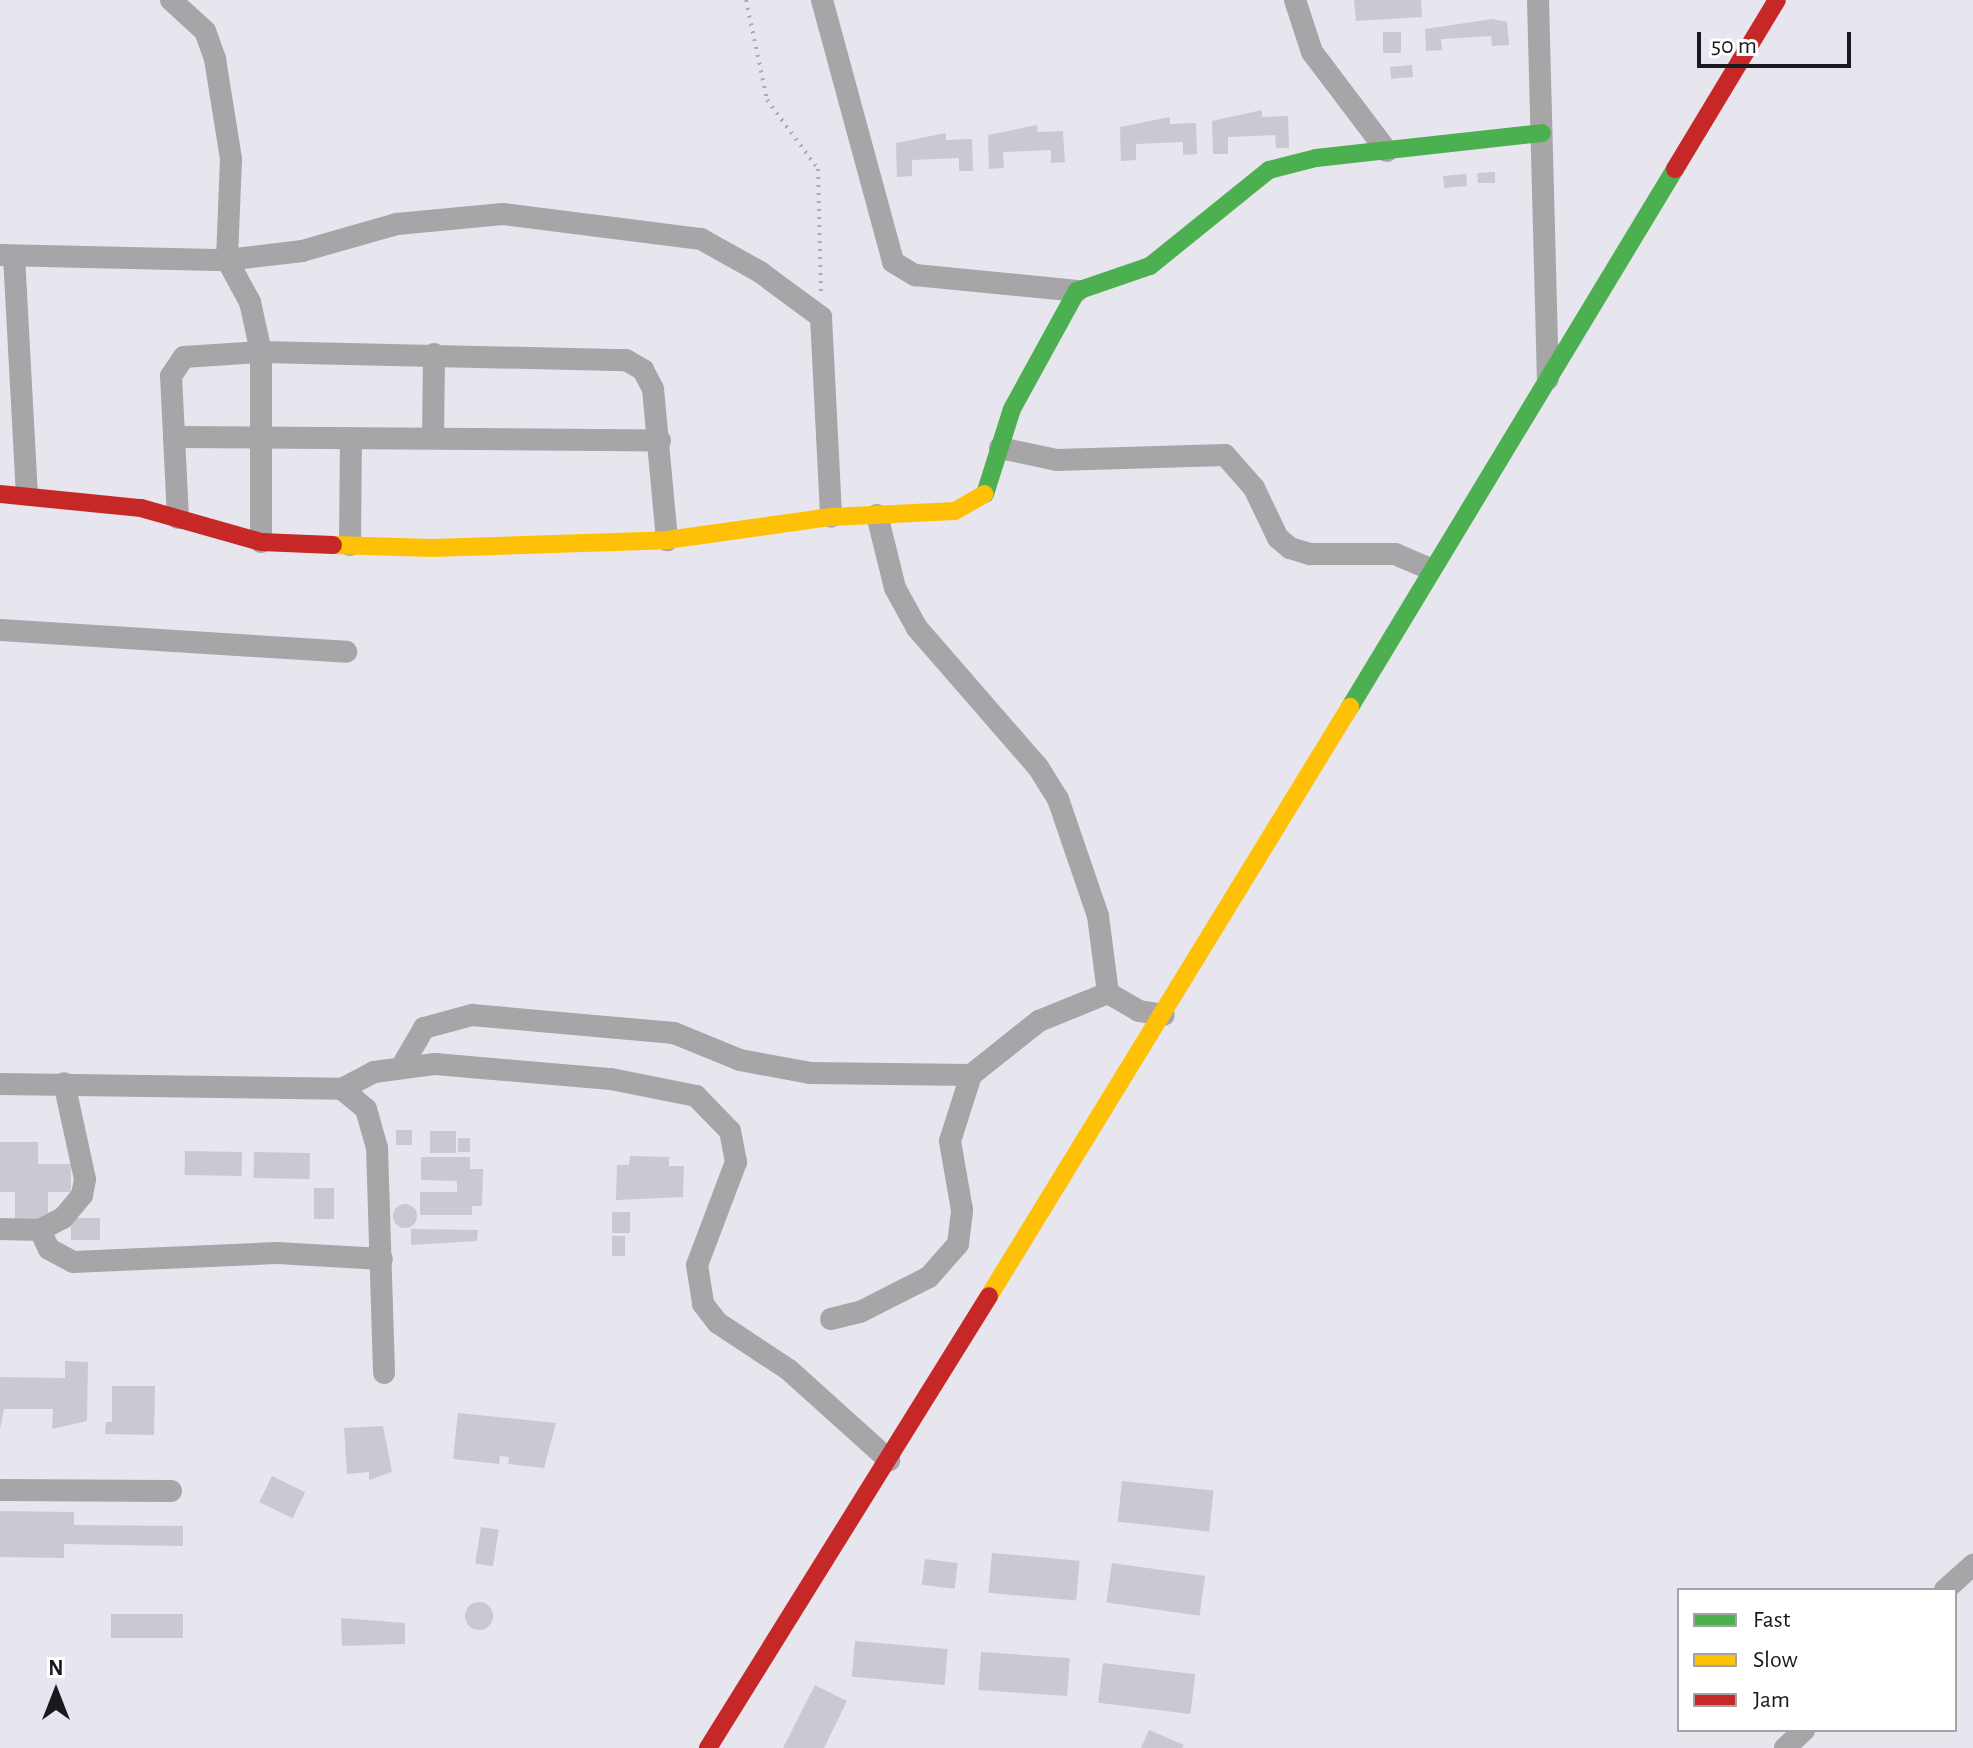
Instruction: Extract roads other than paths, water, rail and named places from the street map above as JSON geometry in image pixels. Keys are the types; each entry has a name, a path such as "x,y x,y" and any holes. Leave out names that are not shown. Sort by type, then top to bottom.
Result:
{"street":[{"path":"171,0 212,45 231,159 227,260 250,302 261,352 261,542"},
{"path":"822,0 893,262 932,278 1077,291 1150,266 1269,170 1387,151 1542,133"},
{"path":"1295,0 1312,52 1387,151"},
{"path":"1538,0 1548,380"},
{"path":"708,1748 1164,1015 1430,569 1777,0"},
{"path":"27,495 7,256 227,260 302,251 397,224 503,214 701,239 760,272 821,317 831,517"},
{"path":"0,494 92,499 178,518 261,542 350,545 667,540 831,517 955,511 981,500 997,472 1000,448 1012,409 1077,291"},
{"path":"178,518 174,437 175,363 195,354 434,354 635,363 653,389 667,540"},
{"path":"433,438 434,354"},
{"path":"174,437 660,440"},
{"path":"350,545 351,438"},
{"path":"1000,448 1057,460 1225,455 1254,488 1278,538 1290,548 1310,554 1395,554 1430,569"},
{"path":"877,515 895,588 917,628 1038,767 1058,799 1098,916 1108,993 1128,1007 1164,1015"},
{"path":"0,630 346,652"},
{"path":"831,1319 860,1312 929,1277 958,1244 962,1210 950,1141 971,1075 1039,1021 1108,993"},
{"path":"402,1066 424,1028 444,1019 486,1016 674,1033 740,1060 810,1073 971,1075"},
{"path":"0,1084 342,1089 402,1066 523,1068 611,1079 696,1096 715,1111 730,1131 736,1162 697,1265 703,1304 718,1323 789,1370 889,1460"},
{"path":"0,1229 40,1230 76,1205 85,1179 64,1083"},
{"path":"342,1089 366,1109 374,1136 382,1259 384,1373"},
{"path":"40,1230 49,1249 73,1262 263,1253 382,1259"},
{"path":"0,1490 171,1491"},
{"path":"1947,1588 1973,1565"},
{"path":"1785,1748 1802,1732"}]}
